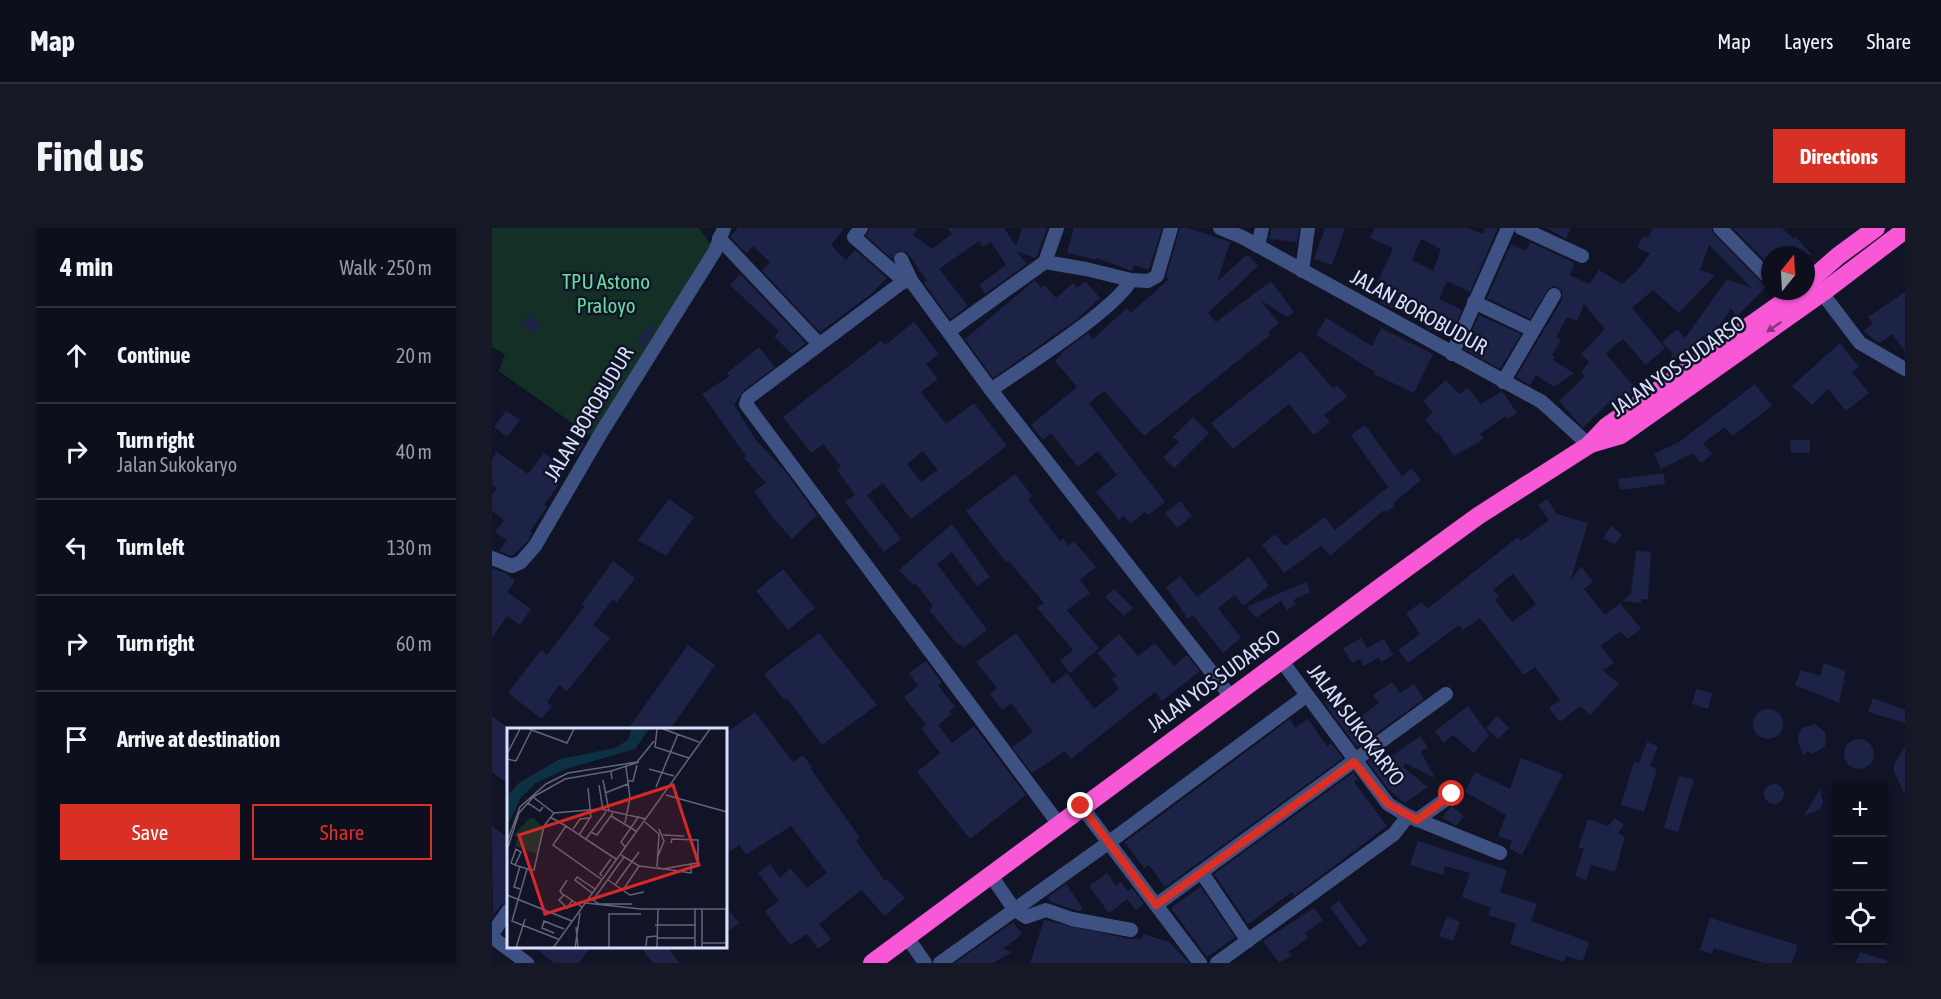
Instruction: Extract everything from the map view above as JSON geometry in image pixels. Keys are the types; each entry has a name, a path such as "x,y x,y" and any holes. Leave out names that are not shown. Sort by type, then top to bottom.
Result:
{"highway":[{"name":"JALAN YOS SUDARSO","path":"1815,288 1838,256 1876,228"},
{"name":"JALAN YOS SUDARSO","path":"1815,289 1850,272 1905,230"},
{"path":"1838,256 1850,272"},
{"name":"JALAN YOS SUDARSO","path":"872,963 1081,806 1478,516 1589,445 1607,426 1782,300"},
{"name":"JALAN YOS SUDARSO","path":"1589,445 1621,435 1799,300"}],"street":[{"path":"861,228 854,237 908,281 949,331 991,390 1231,697"},
{"path":"949,331 1045,262 1057,228"},
{"path":"1045,262 1086,268 1131,280 1148,281 1156,276 1171,228"},
{"name":"JALAN BOROBUDUR","path":"1220,228 1258,246 1542,402 1589,445"},
{"path":"1258,246 1262,228"},
{"path":"1302,271 1308,228"},
{"path":"1452,354 1508,228"},
{"path":"1521,228 1582,256"},
{"path":"1720,228 1761,270"},
{"path":"722,233 818,343"},
{"name":"JALAN BOROBUDUR","path":"492,558 512,566 521,562 535,546 601,433 716,250 722,233"},
{"path":"902,259 908,281"},
{"path":"991,390 1090,319 1123,291 1131,280"},
{"path":"908,281 818,343 748,398 746,404 1058,823"},
{"path":"1815,290 1860,343 1905,369"},
{"path":"1503,382 1554,295"},
{"path":"1474,302 1533,330"},
{"name":"JALAN SUKOKARYO","path":"1281,660 1354,762 1388,804 1412,818 1500,853"},
{"path":"1156,905 1446,694"},
{"path":"940,963 1108,843 1306,696"},
{"path":"1217,963 1394,834 1412,818 1452,794"},
{"path":"1081,806 1200,963"},
{"path":"1202,873 1248,941"},
{"path":"990,874 1014,909 1026,917 1046,910 1072,919 1131,930"},
{"path":"507,912 492,935 507,947"},
{"path":"907,937 925,963"},
{"path":"508,948 527,963"}],"green space":[{"name":"TPU Astono Praloyo","path":"492,228 699,228 715,251 592,437 499,371 505,354 492,347"}],"building":[{"path":"738,228 844,228 831,245 846,260 855,250 887,278 871,294 820,332 762,271 770,262 753,246 746,253 730,237"},
{"path":"870,228 918,228 913,235 932,249 952,234 947,228 1004,228 1016,246 1022,228 1047,228 1037,256 1035,258 1016,251 1027,264 985,294 979,285 1006,265 991,242 983,247 979,241 939,269 968,306 950,319 924,283 927,281 907,252 898,251 892,259 866,236"},
{"path":"1074,228 1162,228 1149,270 1134,265 1132,271 1097,258 1096,260 1067,253"},
{"path":"1180,228 1188,228 1230,242 1217,282 1245,256 1249,256 1258,266 1208,313 1216,322 1271,281 1294,312 1287,317 1260,300 1279,323 1268,332 1270,335 1144,436 1104,391 1089,403 1165,502 1148,515 1146,511 1130,524 1124,516 1119,520 1096,492 1117,475 1098,451 1078,467 1051,433 1043,440 1031,425 1077,387 1055,361 1065,350 1088,333 1093,339 1127,308 1131,313 1169,279 1166,277"},
{"path":"1271,228 1299,228 1297,242 1269,239"},
{"path":"1325,228 1345,228 1332,265 1314,259"},
{"path":"1375,228 1468,228 1483,234 1485,228 1498,228 1470,292 1447,281 1439,299 1462,310 1450,337 1426,328 1429,323 1380,303 1386,290 1376,286 1393,248 1370,238","holes":["1421,239 1441,249 1433,271 1412,260"]},
{"path":"1547,228 1571,228 1566,239"},
{"path":"1653,228 1711,228 1714,234 1761,282 1761,292 1737,316 1731,309 1709,340 1703,336 1673,361 1670,359 1673,354 1662,342 1677,329 1685,338 1727,279 1752,288 1709,245 1700,270 1715,275 1679,313 1653,290 1632,308 1665,348 1646,365 1623,339 1614,346 1606,354 1637,390 1616,406 1611,400 1583,428 1559,401 1585,376 1581,372 1589,362 1581,354 1605,329 1584,304 1577,321 1567,317 1556,337 1561,340 1552,355 1555,357 1553,360 1574,373 1554,387 1536,375 1530,385 1516,377 1562,300 1562,291 1555,286 1549,288 1530,319 1487,298 1511,244 1526,251 1530,242 1575,263 1569,275 1589,284 1599,270 1622,284 1637,271 1650,253 1637,248 1643,236 1648,238"},
{"path":"1733,228 1782,228 1793,238 1796,237 1804,246 1761,246 1761,257"},
{"path":"740,274 806,343 792,354 774,336 779,331 730,285"},
{"path":"1035,280 1041,288 1044,285 1056,298 1073,283 1077,288 1085,281 1100,298 1076,320 993,378 965,339"},
{"path":"1905,292 1905,351 1892,334 1879,343 1863,331 1873,324 1868,317"},
{"path":"527,315 541,324 535,334 521,325"},
{"path":"1479,315 1521,334 1500,369 1464,349"},
{"path":"1326,318 1372,346 1381,328 1433,354 1414,393 1374,374 1375,372 1316,335"},
{"path":"914,322 939,354 926,364 938,379 921,392 946,424 974,403 1007,446 911,519 883,483 867,495 901,539 884,552 845,502 855,495 837,470 841,467 823,444 811,453 783,417 881,341 885,345","holes":["923,451 938,470 921,482 907,464"]},
{"path":"649,324 656,328 644,348 637,343"},
{"path":"1840,343 1859,367 1852,372 1869,393 1846,411 1828,389 1812,405 1792,386"},
{"path":"759,347 775,367 743,391 734,405 755,439 785,471 817,515 792,539 773,518 754,491 766,483 744,458 746,456 702,394 730,376 727,373"},
{"path":"1301,351 1333,389 1337,385 1347,397 1324,415 1330,422 1314,435 1289,404 1233,449 1211,423"},
{"path":"1446,380 1459,394 1468,388 1481,404 1502,391 1517,413 1508,419 1506,416 1480,434 1484,439 1454,456 1438,432 1436,433 1425,419 1433,413 1423,401"},
{"path":"1755,384 1772,406 1732,436 1725,427 1703,443 1712,454 1701,463 1693,453 1661,469 1654,454 1679,442"},
{"path":"506,411 520,420 507,437 494,427"},
{"path":"1193,417 1209,433 1174,468 1163,457 1179,442 1173,437"},
{"path":"1365,425 1402,476 1411,468 1421,480 1393,503 1395,506 1386,512 1384,510 1330,556 1321,546 1284,573 1262,545 1275,534 1285,546 1325,517 1335,530 1388,487 1351,435"},
{"path":"575,437 584,444 576,457 566,450"},
{"path":"1790,440 1810,440 1810,453 1791,453"},
{"path":"497,452 528,474 544,453 565,468 555,482 559,484 544,505 547,507 530,531 532,533 528,541 512,556 499,551 507,540 495,532 504,520 492,511 492,495 497,488 492,485 492,459"},
{"path":"1664,473 1665,484 1620,490 1618,479"},
{"path":"1015,474 1032,496 1028,499 1060,541 1063,538 1069,546 1074,541 1096,567 1080,580 1090,593 1067,610 1099,648 1070,673 1060,661 1073,650 1037,608 1044,603 1008,560 1006,562 966,511"},
{"path":"669,499 694,517 666,556 638,540"},
{"path":"1547,499 1557,514 1588,523 1570,582 1581,566 1593,582 1584,589 1605,615 1620,603 1641,629 1627,639 1620,631 1601,646 1614,663 1603,670 1619,684 1590,715 1580,706 1560,722 1549,708 1560,700 1535,667 1524,675 1480,618 1463,630 1459,625 1408,663 1398,650 1420,634 1406,613 1422,602 1427,609 1518,537 1521,541 1549,520 1538,505","holes":["1513,574 1536,604 1512,622 1495,600 1499,597 1493,590"]},
{"path":"1180,501 1192,516 1177,528 1165,513"},
{"path":"952,524 990,577 977,586 952,552 937,564 987,630 963,648 929,610 933,606 915,583 913,585 899,570"},
{"path":"1611,526 1622,535 1615,544 1603,538"},
{"path":"1636,551 1651,552 1648,600 1641,599 1641,603 1623,601 1631,594"},
{"path":"1249,557 1269,586 1243,606 1235,595 1218,608 1241,638 1223,653 1193,615 1188,619 1166,587 1180,576 1197,597"},
{"path":"613,561 635,578 617,602 613,599 593,625 610,638 567,691 559,685 547,702 552,706 542,719 508,693 541,650 547,655 585,606 582,604"},
{"path":"492,568 506,573 515,581 507,592 531,609 520,625 507,616 492,638"},
{"path":"783,569 815,608 788,630 756,591"},
{"path":"1306,582 1310,592 1293,600 1296,604 1287,610 1281,601 1256,618 1247,607"},
{"path":"1114,589 1133,608 1124,616 1105,597"},
{"path":"819,633 877,705 822,745 787,698 784,700 764,674"},
{"path":"1016,633 1053,684 1067,673 1094,709 1119,689 1112,679 1117,676 1097,653 1119,634 1138,656 1155,643 1174,666 1187,655 1200,671 1162,701 1155,692 1071,759 1065,751 1032,773 1012,747 1033,732 1011,703 1002,710 990,694 997,688 976,662"},
{"path":"1361,638 1367,648 1384,639 1393,655 1381,662 1379,657 1364,666 1360,659 1352,663 1343,648"},
{"path":"688,645 715,665 671,728 629,728"},
{"path":"926,661 942,683 938,685 955,707 949,711 952,714 938,725 952,743 974,726 1026,795 970,839 917,772 940,753 921,728 926,725 904,697 918,686 909,673"},
{"path":"1824,663 1846,671 1839,703 1795,685 1801,670 1820,676"},
{"path":"1392,682 1400,693 1414,684 1424,699 1357,747 1324,703 1335,696 1354,722 1379,703 1373,695"},
{"path":"1696,689 1712,693 1708,709 1692,704"},
{"path":"1873,698 1905,710 1905,723 1868,712"},
{"path":"1468,706 1489,735 1474,753 1453,735 1443,743 1435,731"},
{"path":"1768,709 1774,710 1782,718 1782,730 1774,738 1768,739 1762,738 1754,730 1753,724 1754,718 1762,710"},
{"path":"755,712 793,762 803,755 860,838 856,841 885,881 887,879 905,898 885,916 861,890 819,924 831,939 818,949 807,934 790,945 765,911 779,901 758,873 770,864 780,878 790,868 807,888 827,873 791,826 746,855 739,845 728,853 728,732"},
{"path":"492,716 508,728 507,783 492,772"},
{"path":"1497,716 1509,728 1498,739 1486,728"},
{"path":"1290,719 1295,728 1308,719 1327,746 1331,743 1343,758 1165,887 1149,865 1144,868 1125,842"},
{"path":"1815,724 1826,733 1825,746 1813,754 1807,751 1804,756 1798,742 1798,735 1802,728"},
{"path":"1420,736 1428,747 1421,752 1435,778 1405,763 1403,767 1428,787 1405,803 1388,789 1368,762 1381,752 1386,760"},
{"path":"1859,739 1865,740 1873,748 1873,760 1865,768 1859,769 1853,768 1845,760 1844,754 1845,748 1853,740"},
{"path":"1647,742 1658,746 1650,766 1657,769 1644,812 1621,805 1634,762 1639,763"},
{"path":"1905,746 1905,795 1894,772 1894,765"},
{"path":"1521,758 1563,774 1522,855 1509,848 1512,841 1498,836 1506,815 1465,792 1475,772 1510,789"},
{"path":"1353,773 1358,779 1354,782 1387,826 1294,896 1292,892 1248,924 1214,874"},
{"path":"1679,776 1694,779 1678,832 1664,828"},
{"path":"1774,784 1781,787 1784,794 1781,801 1774,804 1767,801 1764,794 1767,787"},
{"path":"1820,789 1823,802 1820,809 1804,816"},
{"path":"1452,806 1464,816 1456,826 1442,817"},
{"path":"1615,818 1624,825 1618,833 1625,837 1615,872 1591,865 1586,880 1575,876 1584,849 1578,847 1588,819 1608,826"},
{"path":"492,826 507,837 507,902 501,905 493,916"},
{"path":"1418,841 1507,870 1500,892 1537,904 1531,921 1589,942 1583,961 1566,956 1564,962 1510,944 1516,924 1488,915 1491,908 1462,897 1470,873 1445,866 1443,875 1410,865"},
{"path":"1107,873 1116,886 1121,882 1128,891 1132,888 1144,904 1136,910 1127,899 1109,913 1089,886"},
{"path":"1066,884 1083,909 1079,911 1050,902 1048,897"},
{"path":"1199,885 1235,937 1207,957 1171,908 1200,887"},
{"path":"1339,901 1368,941 1359,947 1330,907"},
{"path":"1314,908 1323,920 1305,933 1308,938 1288,952 1292,956 1279,963 1263,941"},
{"path":"728,909 739,923 728,931"},
{"path":"1447,916 1460,922 1453,941 1439,936"},
{"path":"1710,918 1798,945 1792,963 1764,963 1714,948 1712,954 1700,950"},
{"path":"1044,920 1129,939 1141,939 1143,934 1169,942 1189,963 1030,963"},
{"path":"1013,922 1022,934 1003,949 1012,952 993,963 955,963"},
{"path":"535,948 590,948 579,963 554,963"},
{"path":"642,948 668,948 679,963 653,963"},
{"path":"1860,952 1888,961 1887,963 1856,963"}],"route":[{"path":"1081,806 1156,905 1354,762 1388,804 1417,820 1452,794"}]}
